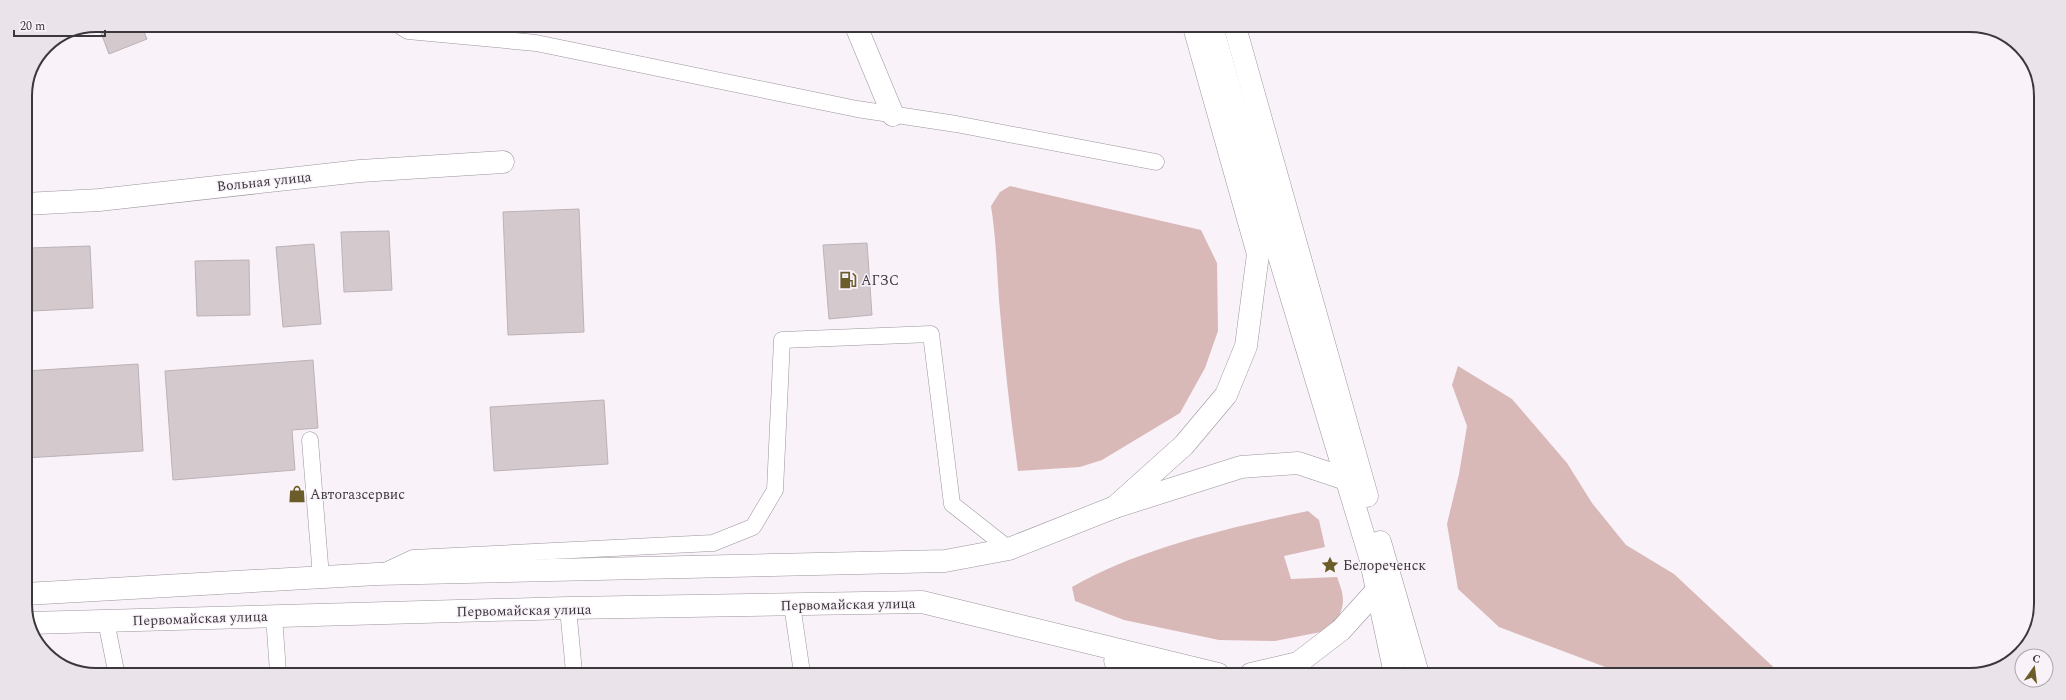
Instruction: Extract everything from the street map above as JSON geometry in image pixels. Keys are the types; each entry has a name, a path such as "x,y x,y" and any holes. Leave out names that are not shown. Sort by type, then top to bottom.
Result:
{"main road":[{"path":"858,32 893,115"},
{"path":"1115,507 1184,445 1226,395 1246,346 1258,254 1195,32"},
{"path":"1213,32 1263,203 1370,557 1383,584 1416,668"},
{"path":"1236,32 1366,494 1383,584 1394,668"},
{"name":"Вольная улица","path":"32,204 100,200 360,170 503,162"},
{"path":"32,594 377,574 945,561 1009,549 1115,507 1241,467 1298,463 1346,479 1366,494"},
{"path":"1277,668 1298,663 1341,630 1383,584"},
{"name":"Первомайская улица","path":"35,623 568,608 922,602 1014,625"},
{"path":"1014,625 1134,668"},
{"path":"1014,625 1193,668"}],"lane":[{"path":"419,32 536,43 857,109 956,124 1156,162"},
{"path":"377,574 413,558 713,543 753,527 775,490 782,340 798,339 931,334 952,504 1009,549"},
{"path":"310,440 321,577"},
{"path":"792,605 801,668"},
{"path":"568,608 574,668"},
{"path":"274,616 278,668"},
{"path":"106,621 115,668"}],"shaded area":[{"path":"1010,186 1201,230 1217,263 1218,331 1205,368 1180,413 1102,460 1080,467 1018,471 1005,365 991,206 1000,192"},
{"path":"1458,366 1512,399 1567,463 1592,503 1626,545 1674,574 1775,668 1608,668 1499,627 1458,589 1447,524 1459,474 1467,426 1452,385"},
{"path":"1308,511 1319,520 1325,547 1284,556 1291,579 1337,577 1342,593 1343,605 1331,630 1275,641 1219,640 1124,620 1075,601 1072,587 1127,561 1187,540 1248,524"}],"building":[{"path":"101,32 144,32 147,39 109,54"},
{"path":"579,209 584,332 508,335 503,212"},
{"path":"389,231 392,290 344,292 341,232"},
{"name":"АГЗС","path":"867,243 872,315 829,319 823,245"},
{"path":"314,244 321,324 283,327 276,247"},
{"path":"90,246 93,308 32,311 32,248"},
{"path":"249,260 250,315 197,316 195,261"},
{"path":"313,360 318,428 292,430 295,470 173,480 165,371"},
{"path":"138,364 143,451 32,458 32,371"},
{"path":"604,400 608,464 494,471 490,407"}],"place":[{"name":"АГЗС","path":"848,280"},
{"name":"Автогазсервис","path":"297,494"},
{"name":"Белореченск","path":"1330,565"}]}
